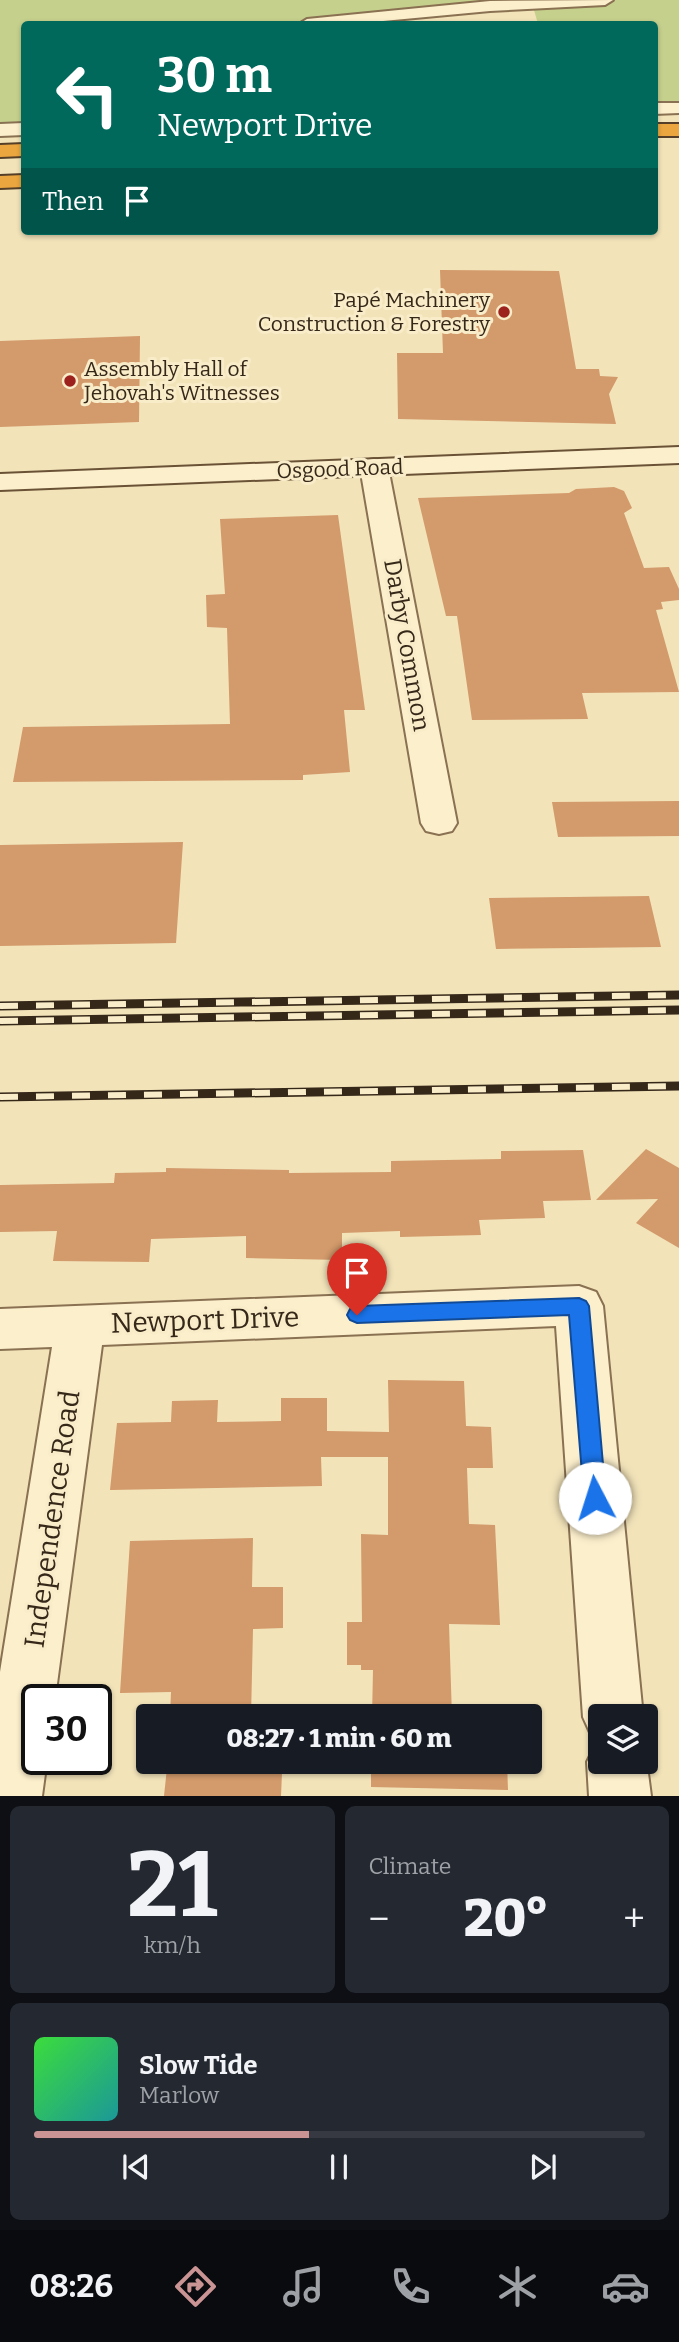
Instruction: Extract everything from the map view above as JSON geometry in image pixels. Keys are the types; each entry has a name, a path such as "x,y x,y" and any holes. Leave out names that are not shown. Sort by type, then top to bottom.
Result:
{"highway":[{"path":"658,130 679,130"},
{"path":"0,152 21,150"},
{"path":"0,182 21,181"}],"street":[{"path":"338,21 490,6 606,0"},
{"path":"658,109 679,108"},
{"path":"0,130 21,129"},
{"name":"Osgood Road","path":"0,482 679,454"},
{"name":"Darby Common","path":"374,467 439,823"},
{"name":"Newport Drive","path":"0,1329 579,1306 612,1704"},
{"name":"Independence Road","path":"11,1796 80,1325"},
{"path":"618,1774 620,1796 643,1796"}],"green space":[{"path":"0,0 506,0 303,21 21,21 21,125 0,126"},
{"path":"525,0 679,0 679,105 658,106 658,21 537,21 534,10"}],"building":[{"name":"Papé Machinery Construction & Forestry","path":"440,270 559,271 576,369 599,369 600,376 618,377 609,394 616,424 398,419 397,353 443,353"},
{"name":"Assembly Hall of Jehovah's Witnesses","path":"140,336 139,422 0,427 0,341"},
{"path":"614,487 624,491 632,508 624,513 644,568 669,567 679,589 679,600 661,602 663,609 656,610 679,692 582,693 588,719 472,720 457,616 446,616 418,498 569,493 576,489"},
{"path":"338,515 365,710 344,710 350,772 303,775 303,780 13,782 23,727 230,724 227,628 207,627 206,595 225,594 220,519"},
{"path":"679,801 679,836 558,837 552,802"},
{"path":"183,842 176,943 0,946 0,845"},
{"path":"649,896 661,947 496,949 489,898"},
{"path":"646,1149 679,1168 679,1248 636,1223 658,1199 596,1200"},
{"path":"583,1150 591,1200 543,1201 545,1218 479,1220 481,1235 400,1237 400,1231 342,1233 342,1260 246,1258 246,1236 151,1239 149,1262 53,1261 57,1231 0,1232 0,1185 114,1183 115,1173 166,1172 166,1168 289,1170 289,1173 391,1172 391,1161 501,1159 501,1151"},
{"path":"388,1380 464,1381 466,1426 491,1427 493,1468 467,1468 469,1524 495,1525 500,1625 449,1624 452,1704 372,1704 373,1670 361,1670 361,1665 347,1665 347,1622 362,1622 361,1534 388,1535 388,1457 321,1457 322,1486 110,1490 117,1423 171,1422 172,1401 218,1400 217,1422 281,1421 281,1398 327,1398 327,1431 389,1432"},
{"path":"253,1538 252,1587 283,1587 283,1628 253,1629 251,1704 171,1704 171,1692 120,1693 130,1541"},
{"path":"166,1774 282,1774 281,1796 164,1796"},
{"path":"371,1774 507,1774 508,1790 371,1787"}],"railway":[{"path":"0,1006 679,995"},
{"path":"0,1021 679,1010"},
{"path":"0,1097 679,1086"}],"place":[{"name":"Papé Machinery Construction & Forestry","path":"504,312"},
{"name":"Assembly Hall of Jehovah's Witnesses","path":"70,381"}],"route":[{"path":"357,1315 579,1306 595,1498"}]}
